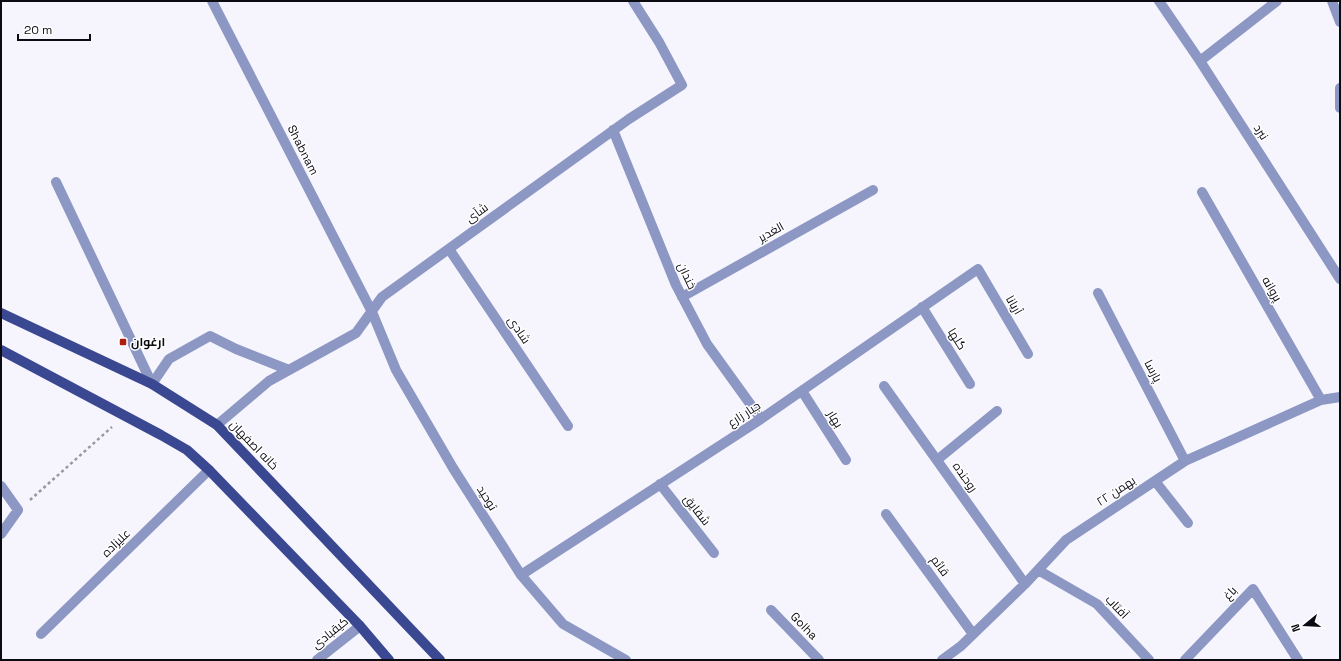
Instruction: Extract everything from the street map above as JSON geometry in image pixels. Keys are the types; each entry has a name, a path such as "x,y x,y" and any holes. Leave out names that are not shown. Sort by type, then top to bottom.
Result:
{"main road":[{"name":"خانه اصفهان","path":"1,313 152,384 217,425 440,660"},
{"path":"1,350 126,415 187,450 209,470 360,626 389,660"}],"street":[{"name":"Shabnam","path":"212,1 372,312"},
{"name":"شآی","path":"217,425 269,381 356,333 382,297 613,130 682,86 659,42 633,1"},
{"name":"نبرد","path":"1159,1 1200,61 1340,279"},
{"path":"1200,61 1277,1"},
{"path":"1332,1 1340,22"},
{"path":"1340,88 1340,108"},
{"name":"خندان","path":"613,130 682,296 707,344 761,419"},
{"path":"56,182 152,384"},
{"name":"الغدیر","path":"682,296 873,190"},
{"name":"پروانه","path":"1202,192 1321,400"},
{"name":"شادی","path":"448,249 568,426"},
{"name":"جبار زارع","path":"521,575 761,419 978,269"},
{"name":"آریانا","path":"978,269 1028,354"},
{"name":"پارسا","path":"1098,293 1185,461"},
{"name":"گلها","path":"922,307 970,384"},
{"name":"توحید","path":"372,312 396,370 453,468 521,575 563,624 626,660"},
{"path":"152,384 169,359 210,336 236,350 289,370"},
{"name":"روحنده","path":"884,386 1025,584"},
{"name":"بهار","path":"802,391 846,460"},
{"name":"۲۲ بهمن","path":"942,660 962,646 1025,584 1066,540 1185,461 1321,400 1340,397"},
{"path":"937,460 998,411"},
{"name":"علیزاده","path":"41,634 209,470"},
{"path":"1155,481 1188,523"},
{"name":"شقایق","path":"660,484 714,552"},
{"path":"1,486 18,510 1,534"},
{"name":"قائم","path":"886,514 973,634"},
{"name":"آفتاب","path":"1038,570 1097,604 1149,660"},
{"name":"باغ","path":"1185,660 1253,589 1298,660"},
{"name":"Golha","path":"771,610 819,660"},
{"name":"کیقبادی","path":"317,660 360,626"}],"path":[{"path":"18,510 126,415"}],"place":[{"name":"ارغوان","path":"123,342"}]}
